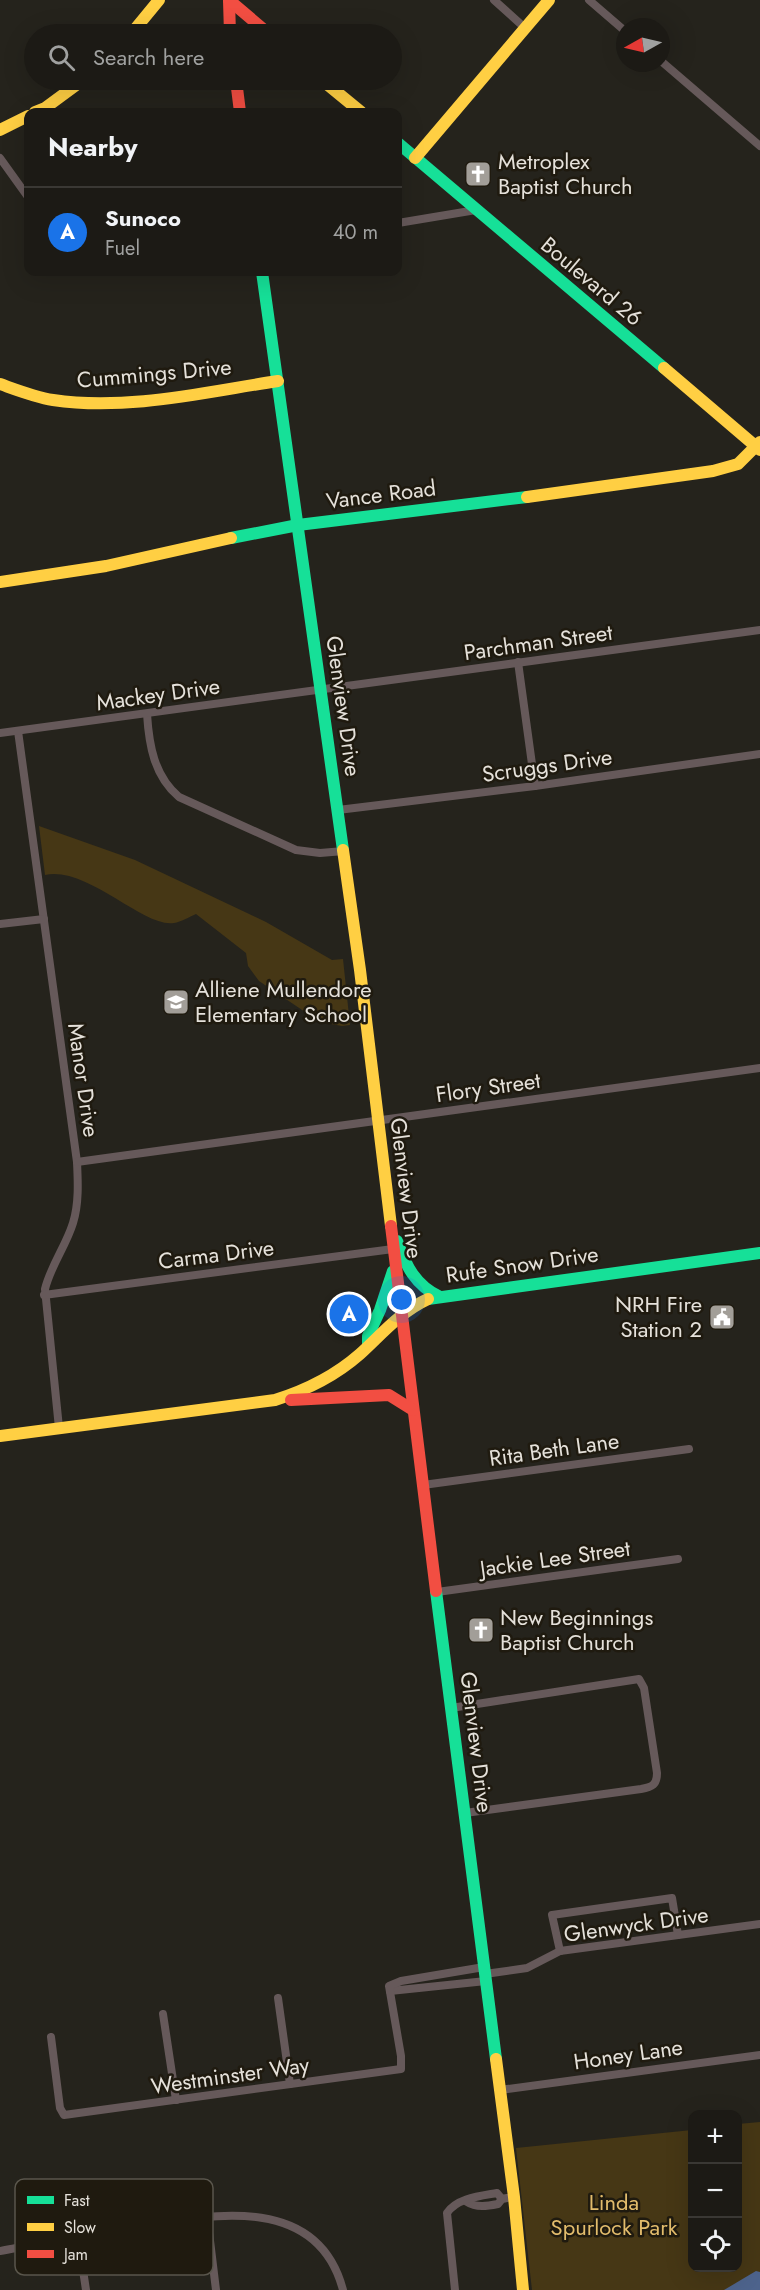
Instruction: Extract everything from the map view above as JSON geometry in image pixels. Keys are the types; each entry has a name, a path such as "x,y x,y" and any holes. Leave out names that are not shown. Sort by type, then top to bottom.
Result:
{"main road":[{"path":"139,24 159,0"},
{"path":"229,0 230,24"},
{"path":"229,0 257,24"},
{"path":"414,158 549,0"},
{"path":"43,108 70,90"},
{"path":"237,90 240,108"},
{"path":"334,90 356,108"},
{"path":"0,130 24,118"},
{"name":"Boulevard 26","path":"402,147 759,446"},
{"name":"Glenview Drive","path":"263,276 360,970 401,1314 500,2090 508,2198 523,2290"},
{"name":"Cummings Drive","path":"0,384 52,400 97,403 176,396 278,381"},
{"name":"Vance Road","path":"0,582 106,566 256,532 298,525 713,471 738,464 759,446"},
{"path":"390,1223 413,1278 423,1288 440,1297"},
{"name":"Rufe Snow Drive","path":"0,1436 275,1400 302,1393 327,1379 353,1360 401,1314 418,1303 440,1297 760,1253"},
{"path":"368,1346 368,1336 395,1264"},
{"path":"275,1400 321,1400 389,1395 413,1410"}],"street":[{"path":"494,0 525,28"},
{"path":"589,0 616,23"},
{"path":"670,69 760,146"},
{"path":"0,158 24,191"},
{"path":"402,222 476,210"},
{"name":"Parchman Street","path":"321,688 760,630"},
{"path":"518,662 535,786"},
{"name":"Mackey Drive","path":"0,734 321,688"},
{"path":"147,714 148,742 155,763 179,797 296,850 320,853 344,851"},
{"name":"Manor Drive","path":"18,731 77,1162 78,1188 74,1222 48,1277 44,1294 59,1428"},
{"name":"Scruggs Drive","path":"338,810 535,786 760,754"},
{"path":"0,924 44,919"},
{"name":"Flory Street","path":"77,1162 760,1068"},
{"name":"Carma Drive","path":"44,1294 393,1249"},
{"name":"Rita Beth Lane","path":"423,1485 689,1449"},
{"name":"Jackie Lee Street","path":"436,1592 678,1559"},
{"path":"451,1708 639,1679 644,1688 657,1773 655,1785 641,1789 465,1813"},
{"path":"560,1951 552,1915 650,1901 672,1899 678,1935"},
{"name":"Glenwyck Drive","path":"485,1974 401,1981 389,1986 390,1991 527,1968 560,1951 760,1924"},
{"name":"Westminster Way","path":"51,2037 60,2108 64,2115 401,2070 401,2056 390,1991"},
{"path":"278,1998 290,2084"},
{"path":"163,2014 176,2100"},
{"name":"Honey Lane","path":"500,2090 760,2055"},
{"path":"455,2290 447,2213 457,2203 467,2202 472,2205 486,2206 498,2204 508,2198"},
{"path":"213,2216 232,2214 260,2217 290,2225 306,2234 323,2249 338,2271 343,2290"},
{"path":"0,2251 15,2248"},
{"path":"213,2265 216,2290"},
{"path":"84,2275 86,2290"}],"green space":[{"path":"39,826 135,860 266,922 332,960 343,959 350,1025 320,1022 259,981 248,966 246,953 196,914 174,923 161,922 79,879 62,875 45,875"},
{"name":"Linda Spurlock Park","path":"760,2122 760,2290 532,2290 516,2148 688,2130 688,2272 742,2272 742,2124"}],"water":[{"path":"756,2271 760,2272 760,2290 724,2290"}],"traffic: fast":[{"path":"402,146 664,368"},
{"path":"263,276 343,850"},
{"path":"231,538 298,525 527,497"},
{"path":"397,1241 412,1274 424,1287 440,1297"},
{"path":"428,1299 760,1253"},
{"path":"368,1346 368,1336 380,1310 393,1271"},
{"path":"436,1591 496,2059"}],"traffic: slow":[{"path":"139,24 159,0"},
{"path":"415,158 549,0"},
{"path":"45,108 69,90"},
{"path":"334,90 356,108"},
{"path":"0,130 24,118"},
{"path":"664,368 760,450"},
{"path":"0,384 53,400 109,403 166,399 278,381"},
{"path":"527,497 713,471 738,464 760,442"},
{"path":"0,582 106,566 231,538"},
{"path":"343,850 391,1226"},
{"path":"0,1436 275,1400 331,1376 360,1354 400,1317 428,1299"},
{"path":"496,2059 514,2197 523,2290"}],"traffic: jam":[{"path":"229,0 230,24"},
{"path":"229,0 257,24"},
{"path":"237,90 240,108"},
{"path":"391,1226 436,1591"},
{"path":"291,1400 389,1395 413,1410"}],"place":[{"name":"Metroplex Baptist Church","path":"478,174"},
{"name":"Alliene Mullendore Elementary School","path":"176,1002"},
{"name":"Sunoco","path":"349,1314"},
{"name":"NRH Fire Station 2","path":"722,1317"},
{"name":"New Beginnings Baptist Church","path":"481,1630"}]}
